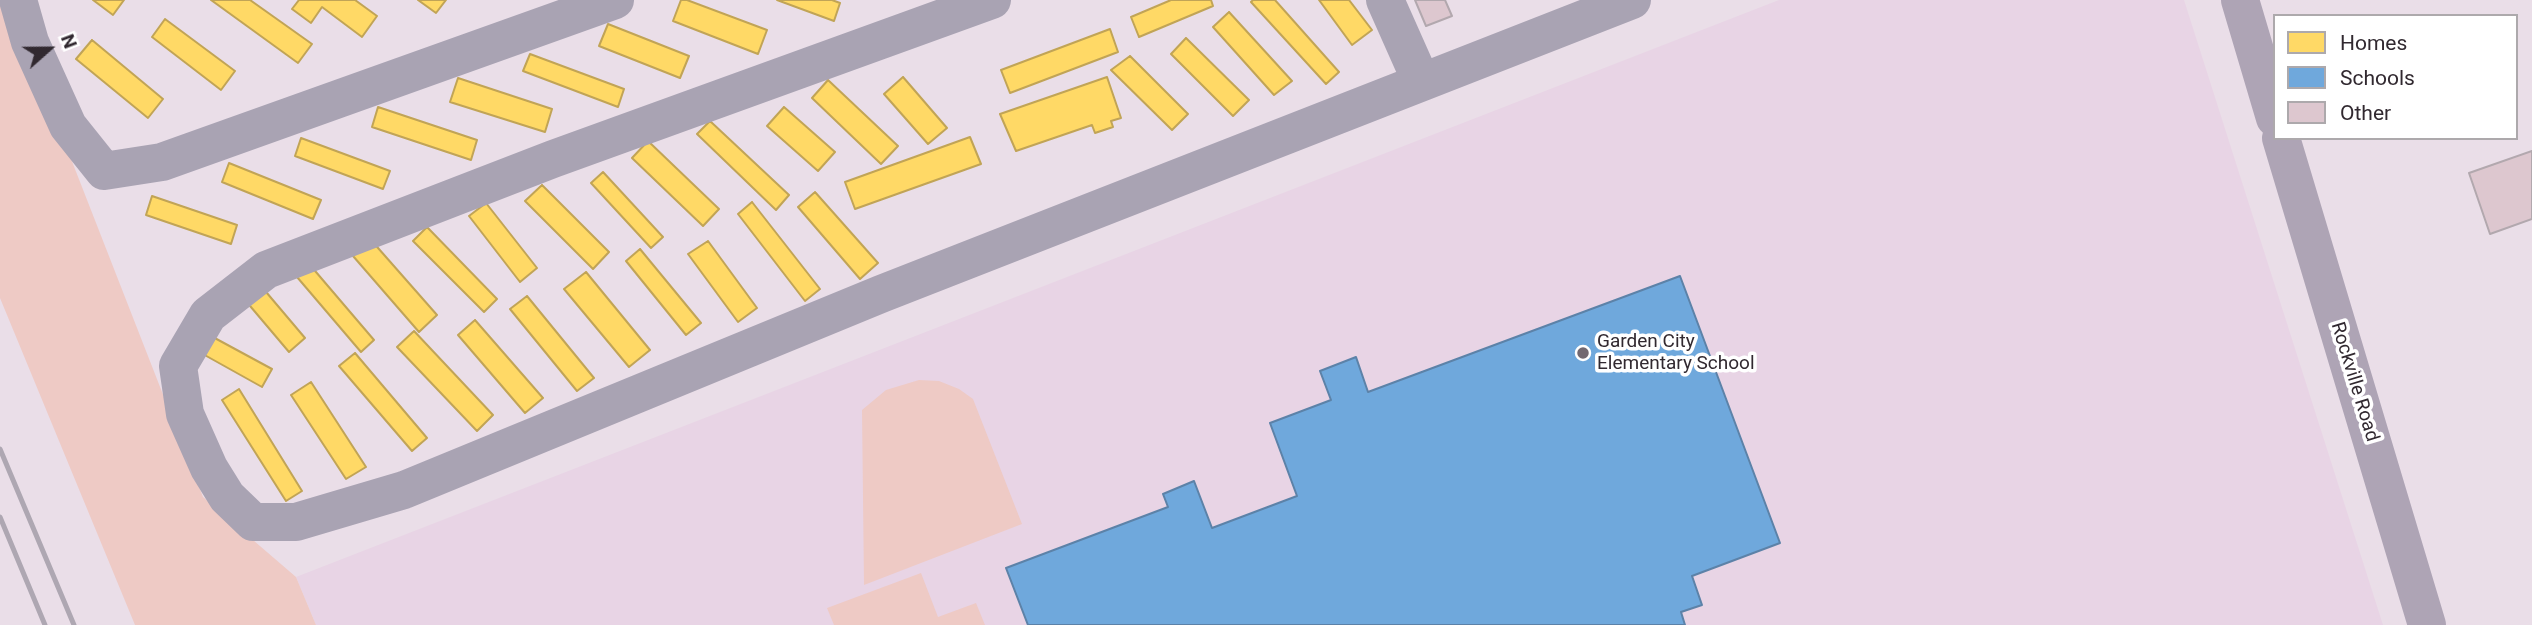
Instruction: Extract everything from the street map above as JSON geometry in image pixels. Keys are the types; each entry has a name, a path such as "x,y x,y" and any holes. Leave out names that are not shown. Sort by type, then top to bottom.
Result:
{"main road":[{"path":"2240,0 2273,111"},
{"name":"Rockville Road","path":"2282,140 2427,625"}],"street":[{"path":"18,0 30,42 68,126 104,171 162,162 615,0"},
{"path":"992,0 553,159 266,270 208,315 178,366 185,414 209,468 227,497 253,522 296,522 404,491 881,294 1632,0"},
{"path":"1385,0 1421,81"}],"shaded area":[{"path":"0,0 9,0 203,497 296,577 316,625 135,625 0,298"},
{"name":"Garden City Elementary School","path":"1779,0 2184,0 2383,625 316,625 296,577"},
{"path":"919,380 939,381 959,389 973,399 1022,524 864,585 862,410 886,390"},
{"path":"921,573 938,617 976,603 985,625 834,625 827,608"}],"building: Homes":[{"path":"93,0 124,0 113,15"},
{"path":"211,0 250,0 312,44 298,63"},
{"path":"299,0 355,0 377,16 362,37 322,7 311,23 292,9"},
{"path":"418,0 446,0 436,13"},
{"path":"681,0 767,30 758,54 673,21"},
{"path":"777,0 832,0 840,3 834,21"},
{"path":"1171,0 1211,0 1213,6 1139,37 1131,17"},
{"path":"1275,0 1339,72 1326,84 1251,2"},
{"path":"1319,0 1349,0 1372,30 1352,45"},
{"path":"1229,12 1292,81 1274,95 1213,27"},
{"path":"165,19 235,71 221,90 152,37"},
{"path":"608,24 689,56 680,78 599,46"},
{"path":"1110,29 1118,52 1010,93 1001,70"},
{"path":"1186,38 1249,100 1233,116 1171,54"},
{"path":"92,40 163,99 148,118 76,59"},
{"path":"530,54 624,89 618,107 523,71"},
{"path":"1130,56 1188,114 1172,130 1111,70"},
{"path":"903,77 947,128 928,144 884,94"},
{"path":"1107,77 1121,118 1111,121 1113,127 1095,133 1092,125 1016,151 1000,114"},
{"path":"458,78 552,109 545,132 450,102"},
{"path":"828,80 898,146 881,164 812,98"},
{"path":"378,107 477,140 471,160 372,127"},
{"path":"784,107 835,152 818,171 767,126"},
{"path":"710,121 789,195 776,210 697,134"},
{"path":"970,137 981,164 855,209 845,182"},
{"path":"301,138 390,171 383,189 295,156"},
{"path":"648,141 719,209 703,226 632,158"},
{"path":"229,163 321,200 313,219 222,182"},
{"path":"603,172 663,237 651,248 591,183"},
{"path":"542,185 609,252 593,269 525,201"},
{"path":"815,192 878,263 860,279 798,207"},
{"path":"152,196 237,225 231,244 146,215"},
{"path":"752,202 820,289 805,301 738,214"},
{"path":"486,203 537,268 520,282 469,216"},
{"path":"427,227 497,299 484,312 413,241"},
{"path":"371,240 437,315 419,332 353,256"},
{"path":"708,241 757,308 738,322 688,254"},
{"path":"640,249 701,323 686,335 626,261"},
{"path":"310,265 374,340 361,352 297,277"},
{"path":"586,272 650,350 629,367 564,289"},
{"path":"261,286 305,338 289,352 245,300"},
{"path":"527,296 594,378 577,391 510,309"},
{"path":"475,320 543,398 525,413 458,335"},
{"path":"414,331 493,415 477,431 397,347"},
{"path":"211,336 272,369 262,387 201,353"},
{"path":"355,353 427,438 412,451 339,366"},
{"path":"311,382 366,467 346,479 291,395"},
{"path":"239,389 302,491 286,501 222,400"}],"building: Schools":[{"name":"Garden City Elementary School","path":"1680,276 1780,543 1692,576 1702,605 1681,612 1685,625 1028,625 1006,568 1168,507 1163,494 1194,481 1212,528 1297,496 1270,423 1331,400 1320,371 1356,357 1368,392"}],"building: Other":[{"path":"1415,0 1445,0 1452,16 1426,26"},
{"path":"2532,151 2532,219 2490,234 2469,173"}],"railway":[{"path":"0,449 74,625"},
{"path":"0,517 45,625"}],"place":[{"name":"Garden City Elementary School","path":"1583,353"}]}
